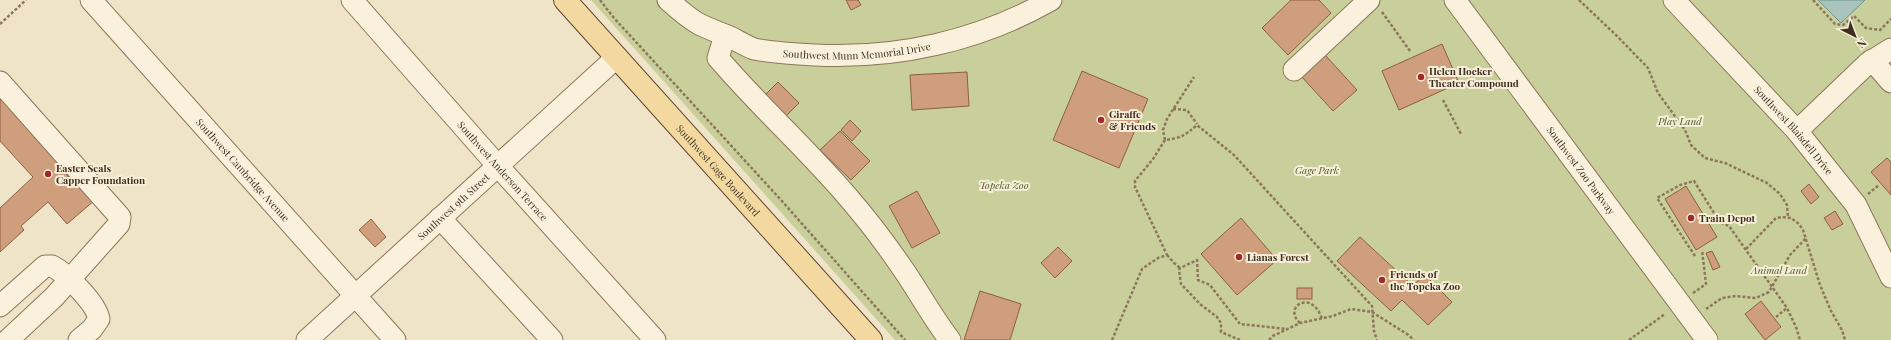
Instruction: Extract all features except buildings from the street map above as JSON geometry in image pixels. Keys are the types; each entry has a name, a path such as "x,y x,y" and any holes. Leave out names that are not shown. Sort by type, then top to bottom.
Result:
{"main road":[{"name":"Southwest Gage Boulevard","path":"565,0 871,340"}],"street":[{"name":"Southwest Cambridge Avenue","path":"91,0 396,340"},
{"name":"Southwest Anderson Terrace","path":"352,0 655,340"},
{"name":"Southwest Munn Memorial Drive","path":"668,0 698,24 754,48 778,52 828,56 878,54 922,48 996,27 1028,13 1051,0"},
{"name":"Southwest Zoo Parkway","path":"1455,0 1707,340"},
{"name":"Southwest Blaisdell Drive","path":"1674,0 1797,131 1856,205 1891,277"},
{"path":"1294,70 1373,3"},
{"path":"725,36 718,58 746,90 792,136 848,197 902,268 938,325 950,340"},
{"path":"1797,131 1872,60 1891,48"},
{"name":"Southwest 9th Street","path":"307,340 617,57"},
{"path":"1872,60 1891,82"},
{"path":"0,82 120,217 119,224 54,297 8,340"},
{"path":"440,218 552,340"},
{"path":"0,306 45,266 52,266 58,269 69,279 97,311 99,319 92,329 79,340"}],"path":[{"path":"0,24 26,0"},
{"path":"600,0 614,18 781,200 905,340"},
{"path":"1580,0 1648,68 1658,93 1685,130 1691,146 1705,158 1725,163 1767,182 1780,194 1787,205 1788,217"},
{"path":"1813,0 1835,24 1843,25 1854,16 1866,28 1880,30 1891,19"},
{"path":"1373,3 1410,51"},
{"path":"1180,268 1167,255 1135,187 1135,181 1153,159 1165,140 1163,130 1167,119 1194,77"},
{"path":"1443,100 1461,134"},
{"path":"1174,109 1187,110 1197,124 1234,156 1372,306 1374,331 1377,340"},
{"path":"1165,140 1179,138 1186,135 1197,124"},
{"path":"1694,256 1657,198 1680,186 1694,181 1720,222"},
{"path":"1865,196 1878,185"},
{"path":"1706,217 1729,226 1787,308 1796,326 1800,340"},
{"path":"1746,249 1774,220 1779,217 1788,217 1799,224 1807,237 1820,285 1831,311 1842,330 1844,340"},
{"path":"1684,307 1722,298 1736,296 1756,298 1765,294 1772,288 1783,265 1798,245 1807,237"},
{"path":"1629,340 1684,307 1706,284 1702,250"},
{"path":"1112,340 1142,269 1158,258 1167,255"},
{"path":"1180,268 1197,260 1198,280 1210,285 1240,324 1287,329"},
{"path":"1180,268 1178,270 1181,284 1200,304 1217,317 1221,323 1221,332 1240,340"},
{"path":"1300,323 1295,312 1297,306 1302,302 1308,302 1315,306 1322,318"},
{"path":"1776,317 1787,308"},
{"path":"1269,340 1272,336 1300,323 1351,309 1372,312 1414,340"}],"green space":[{"name":"Gage Park","path":"591,0 1891,0 1891,340 895,340"}],"water":[{"path":"1818,0 1865,0 1841,23"}],"place":[{"name":"Helen Hocker Theater Compound","path":"1421,77"},
{"name":"Giraffe & Friends","path":"1101,120"},
{"name":"Easter Seals Capper Foundation","path":"48,174"},
{"name":"Train Depot","path":"1691,218"},
{"name":"Lianas Forest","path":"1239,257"},
{"name":"Friends of the Topeka Zoo","path":"1382,280"}],"park label":[{"name":"Play Land","path":"1680,121"},
{"name":"Topeka Zoo","path":"1004,185"},
{"name":"Animal Land","path":"1779,270"}]}
